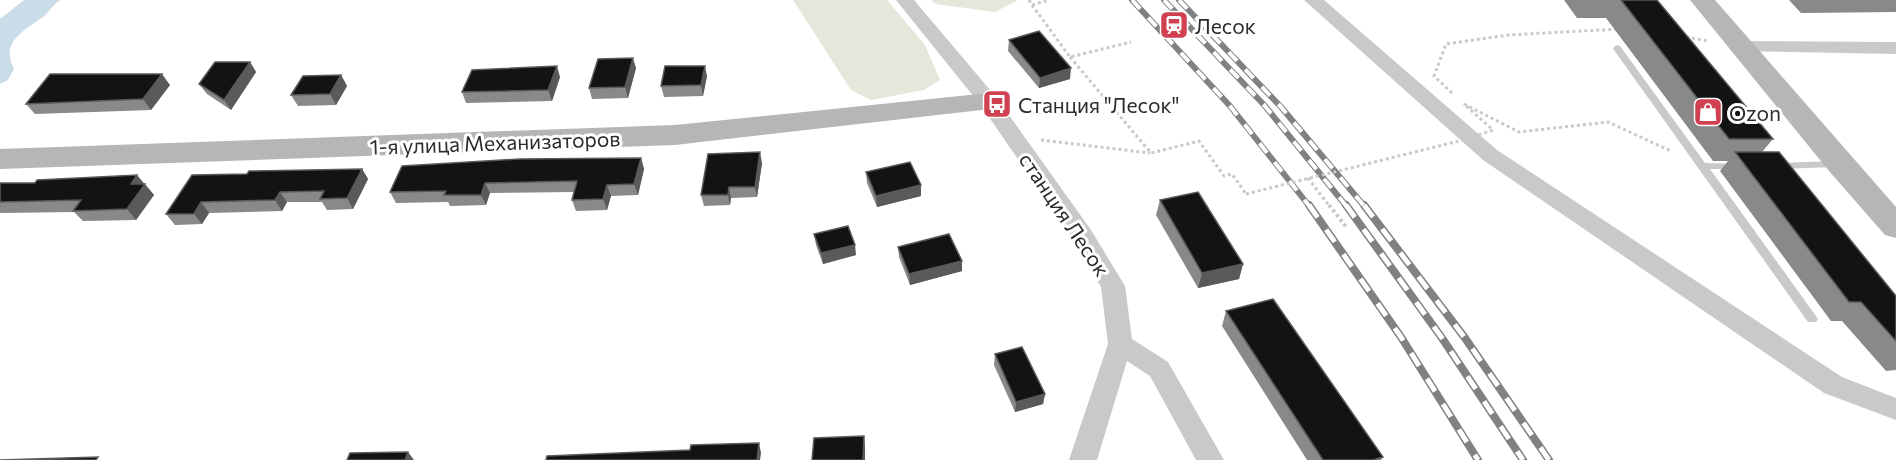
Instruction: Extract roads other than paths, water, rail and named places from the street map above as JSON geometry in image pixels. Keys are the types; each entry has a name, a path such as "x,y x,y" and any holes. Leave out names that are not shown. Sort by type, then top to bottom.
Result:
{"street":[{"name":"станция Лесок","path":"905,0 989,102 1083,236 1113,286 1120,344 1083,460"},
{"path":"1314,0 1490,155 1833,385 1896,409"},
{"path":"1702,0 1839,164 1896,226"},
{"path":"1742,47 1896,48"},
{"name":"1-я улица Механизаторов","path":"0,159 675,135 989,102"},
{"path":"1120,344 1158,369 1210,460"}],"lane":[{"path":"1617,48 1812,319"},
{"path":"1764,166 1839,164"},
{"path":"1702,166 1743,166"}],"water":[{"path":"24,0 60,0 16,38 10,51 14,69 8,80 0,84 0,19"}],"railway":[{"path":"1132,0 1230,106 1310,207"},
{"path":"1164,0 1265,106 1347,207"},
{"path":"1179,0 1281,107 1365,207"},
{"path":"1309,205 1401,337 1478,460"},
{"path":"1346,205 1442,338 1523,460"},
{"path":"1364,205 1465,338 1549,460"}],"place":[{"name":"Лесок","path":"1174,25"},
{"name":"Станция \"Лесок\"","path":"997,104"},
{"name":"Ozon","path":"1708,112"}]}
